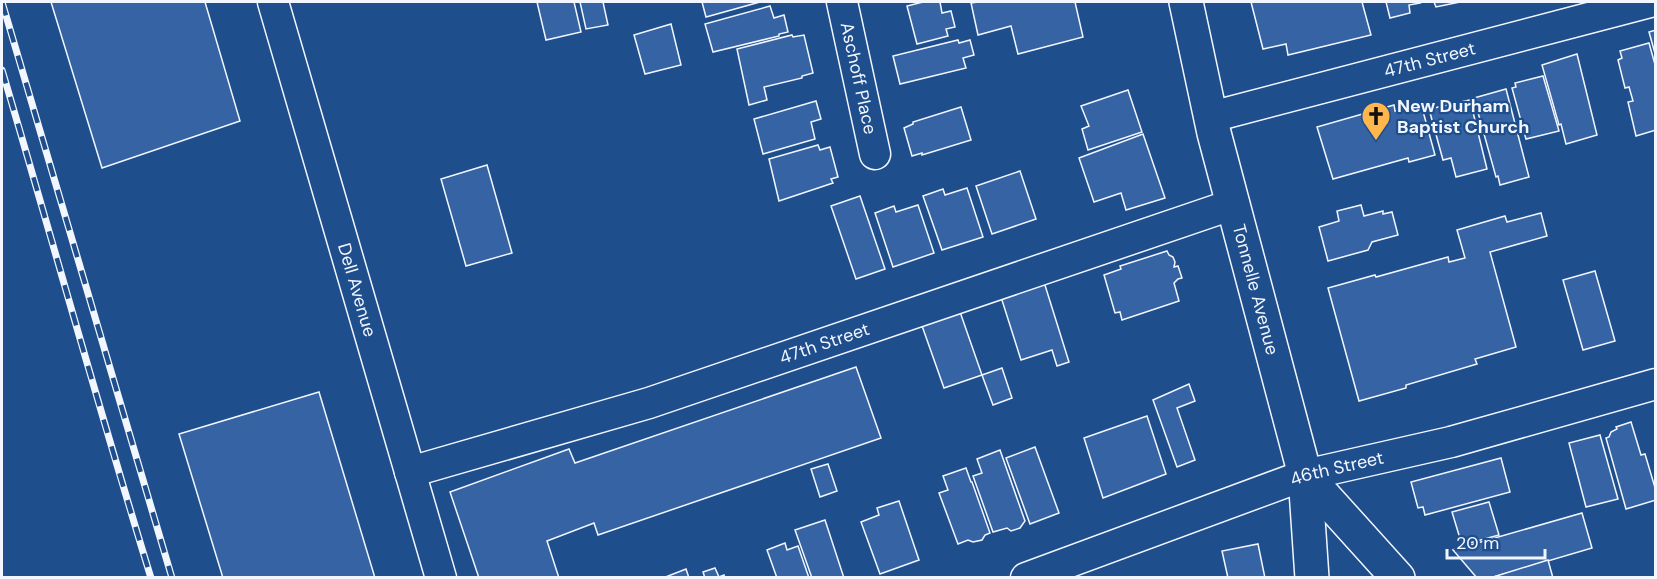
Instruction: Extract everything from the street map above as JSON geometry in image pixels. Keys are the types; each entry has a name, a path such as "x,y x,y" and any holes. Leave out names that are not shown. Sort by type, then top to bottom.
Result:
{"main road":[{"name":"Tonnelle Avenue","path":"1186,2 1211,117 1305,475 1312,578"},
{"path":"1305,475 1398,578"}],"street":[{"name":"Dell Avenue","path":"273,2 441,578"},
{"name":"Aschoff Place","path":"842,2 875,154"},
{"name":"47th Street","path":"1211,117 1650,2"},
{"name":"47th Street","path":"410,472 649,403 1234,204"},
{"name":"46th Street","path":"1026,578 1305,475 1451,442 1656,384"}],"building":[{"path":"51,2 205,2 240,121 102,168"},
{"path":"537,2 574,2 581,32 546,40"},
{"path":"580,2 603,2 608,25 586,29"},
{"path":"702,2 760,2 706,17"},
{"path":"923,2 940,2 942,13 951,11 955,27 946,29 948,36 917,44 907,6"},
{"path":"1075,2 1083,37 1018,54 1011,26 978,35 971,3"},
{"path":"1251,2 1362,2 1371,35 1288,55 1286,44 1263,49"},
{"path":"1386,2 1420,3 1409,5 1410,13 1390,18"},
{"path":"1434,2 1460,2 1436,7"},
{"path":"770,6 774,18 784,15 788,32 713,52 705,24"},
{"path":"671,24 681,65 645,74 634,35"},
{"path":"1656,30 1656,57 1649,32"},
{"path":"792,35 793,37 804,35 813,73 764,87 767,100 749,105 737,49"},
{"path":"958,40 959,43 970,40 974,55 963,58 966,68 900,84 893,56"},
{"path":"1649,43 1656,68 1656,130 1636,136 1628,102 1633,101 1629,87 1625,88 1618,60 1622,58 1620,51"},
{"path":"1577,54 1597,135 1566,144 1542,65"},
{"path":"1543,76 1559,131 1526,139 1512,88 1516,87 1515,83"},
{"path":"1506,89 1529,177 1500,185 1474,98"},
{"path":"1128,90 1142,132 1088,150 1082,129 1089,126 1081,106"},
{"path":"1470,100 1487,169 1456,177 1451,158 1443,160 1429,109"},
{"path":"816,101 821,119 811,122 815,139 763,154 754,119"},
{"name":"New Durham Baptist Church","path":"1421,104 1435,155 1409,162 1408,158 1333,179 1317,127 1394,105 1395,111"},
{"path":"961,107 971,140 912,156 904,128 913,122"},
{"path":"1143,134 1165,198 1126,210 1121,193 1094,202 1079,158"},
{"path":"818,145 820,150 830,147 838,177 831,179 833,183 779,201 769,159"},
{"path":"487,165 512,253 466,266 441,179"},
{"path":"1020,171 1036,219 992,234 976,186"},
{"path":"967,188 983,237 942,250 923,196 943,189 945,195"},
{"path":"860,196 885,269 856,279 831,206"},
{"path":"918,205 934,253 893,267 875,213 894,206 896,212"},
{"path":"1361,205 1364,216 1383,211 1383,214 1392,212 1398,235 1372,242 1368,250 1328,261 1319,227 1339,221 1337,211"},
{"path":"1541,213 1547,236 1490,252 1516,347 1475,359 1477,364 1359,401 1328,288 1448,257 1449,262 1465,258 1457,230 1505,216 1507,222"},
{"path":"1167,251 1173,257 1174,267 1178,266 1182,278 1174,283 1179,301 1122,320 1120,312 1115,313 1104,275 1121,269 1120,266"},
{"path":"1595,271 1615,341 1583,350 1563,280"},
{"path":"1044,282 1069,362 1057,366 1052,350 1021,360 1001,297"},
{"path":"959,309 982,375 944,388 921,323"},
{"path":"856,367 881,438 598,535 594,523 547,541 559,578 479,578 450,492 569,449 575,463"},
{"path":"1002,368 1012,398 993,405 982,375"},
{"path":"1189,384 1195,401 1177,408 1195,460 1177,467 1153,400"},
{"path":"319,392 375,578 223,578 179,434"},
{"path":"1147,416 1166,474 1103,498 1084,438"},
{"path":"1631,422 1641,455 1645,454 1656,491 1656,500 1626,509 1606,438 1617,429 1616,427"},
{"path":"1600,435 1618,499 1586,507 1569,443"},
{"path":"1035,447 1059,513 1030,524 1006,458"},
{"path":"1000,450 1025,521 1020,528 1011,531 1007,528 993,532 973,476 982,473 977,459"},
{"path":"1501,458 1510,492 1425,515 1423,507 1418,508 1411,482"},
{"path":"828,464 837,491 820,497 811,469"},
{"path":"966,468 990,533 982,540 973,542 968,540 958,544 939,493 948,490 943,476"},
{"path":"899,501 919,560 880,574 861,522 879,515 877,508"},
{"path":"1489,502 1499,535 1462,545 1452,512"},
{"path":"1582,513 1592,548 1490,578 1477,578 1453,550"},
{"path":"825,520 844,578 812,578 795,530"},
{"path":"785,543 787,550 798,546 809,578 777,578 767,550"},
{"path":"1258,544 1265,578 1228,578 1222,551"},
{"path":"1548,560 1553,578 1490,578"},
{"path":"715,568 719,577 724,575 725,578 705,578 703,572"},
{"path":"686,569 689,578 663,578"}],"railway":[{"path":"2,2 172,578"},
{"path":"2,70 151,578"}],"place":[{"name":"New Durham Baptist Church","path":"1376,142"}]}
